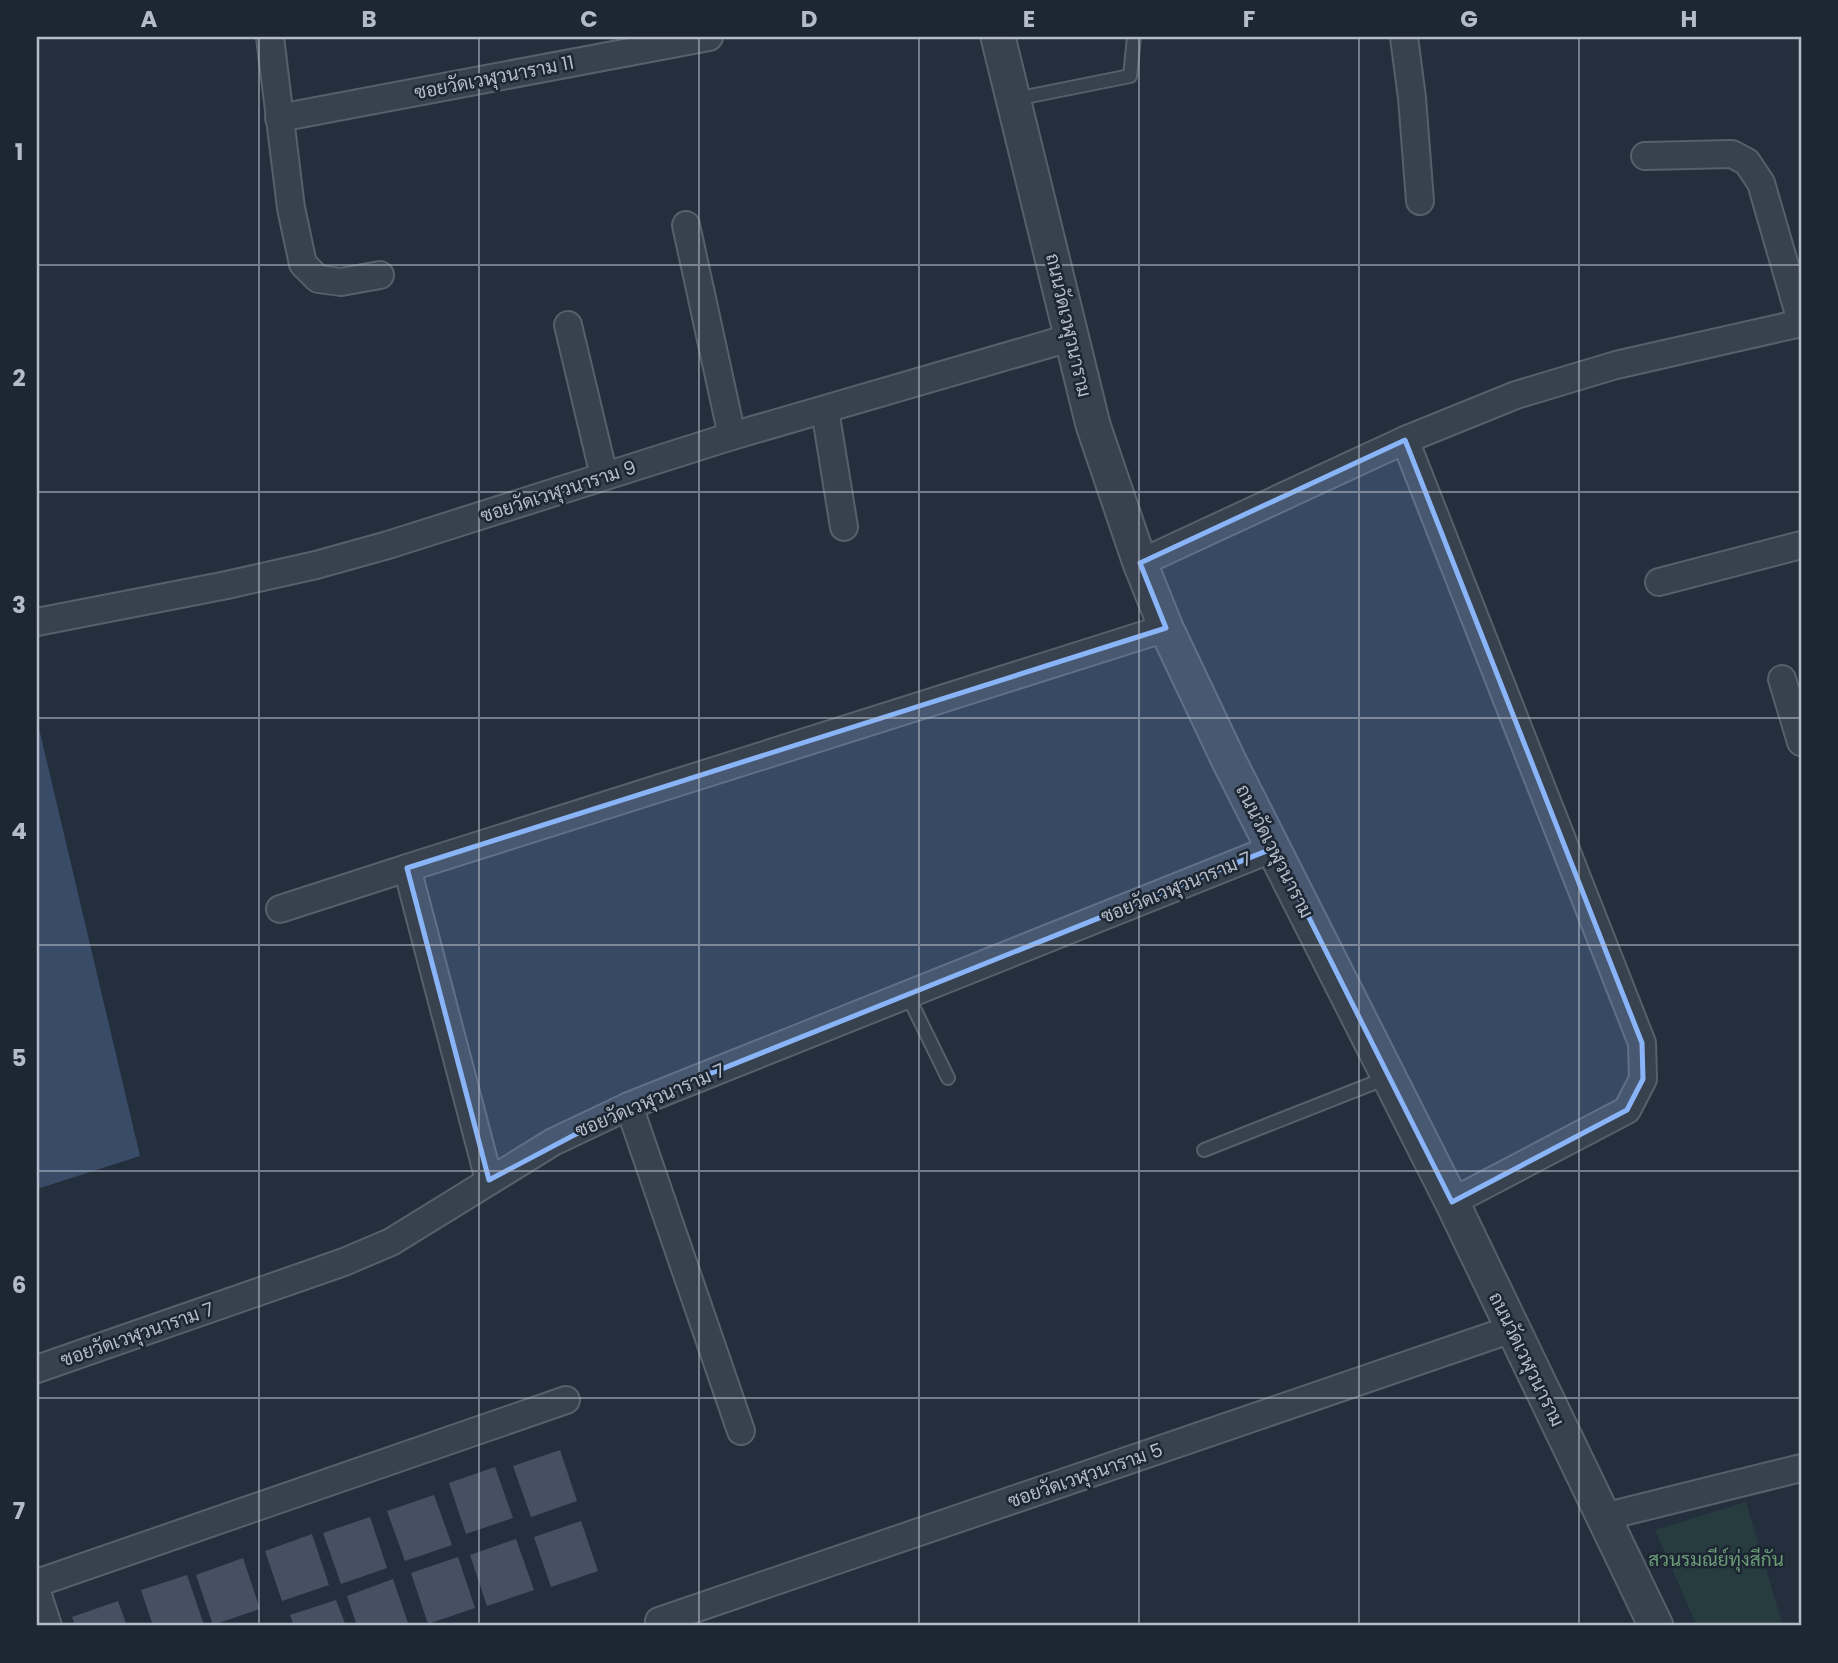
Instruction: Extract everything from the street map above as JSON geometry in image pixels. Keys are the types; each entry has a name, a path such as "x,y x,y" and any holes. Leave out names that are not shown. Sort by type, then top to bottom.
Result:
{"street":[{"path":"270,37 291,208 303,264 318,279 341,282 380,275"},
{"name":"ซอยวัดเวฬุวนาราม 11","path":"279,118 709,37"},
{"name":"ถนนวัดเวฬุวนาราม","path":"998,37 1093,425 1140,563 1166,628 1229,761 1452,1202 1656,1626"},
{"path":"1404,37 1420,201"},
{"path":"1140,563 1405,440 1516,395 1604,369 1801,322 1761,183 1747,162 1732,153 1645,156"},
{"path":"686,225 732,436"},
{"path":"568,325 604,476"},
{"name":"ซอยวัดเวฬุวนาราม 9","path":"37,622 316,565 388,545 732,436 1073,337"},
{"path":"825,410 844,527"},
{"path":"1405,440 1642,1044 1643,1079 1627,1110 1452,1202"},
{"path":"1659,582 1801,545"},
{"path":"280,909 1166,628"},
{"path":"1782,680 1801,741"},
{"name":"ซอยวัดเวฬุวนาราม 7","path":"37,1369 344,1262 391,1242 553,1142 629,1106 1274,848"},
{"path":"407,868 489,1180"},
{"path":"629,1106 741,1431"},
{"name":"ซอยวัดเวฬุวนาราม 5","path":"659,1621 1511,1329"},
{"path":"37,1583 566,1400"},
{"path":"1603,1517 1801,1468"},
{"path":"37,1592 48,1626"}],"lane":[{"path":"1014,99 1130,76 1134,37"},
{"path":"907,993 948,1078"},
{"path":"1204,1150 1389,1077"}],"highlighted area":[{"path":"1405,440 1642,1043 1643,1079 1627,1110 1452,1202 1274,848 629,1106 489,1180 407,868 1166,628 1140,563"}],"green space":[{"name":"สวนรมณีย์ทุ่งสีกัน","path":"1746,1502 1783,1626 1697,1626 1655,1530"}],"water":[{"path":"37,720 140,1156 37,1189"}],"building":[{"path":"560,1450 577,1501 531,1517 513,1466"},
{"path":"495,1467 513,1518 466,1534 449,1483"},
{"path":"434,1495 452,1545 405,1561 387,1511"},
{"path":"370,1517 387,1568 341,1584 323,1533"},
{"path":"581,1521 598,1571 551,1587 534,1537"},
{"path":"312,1534 329,1585 282,1601 265,1551"},
{"path":"516,1539 534,1590 487,1606 470,1555"},
{"path":"458,1557 475,1608 428,1624 411,1573"},
{"path":"243,1558 260,1609 213,1625 196,1575"},
{"path":"187,1575 204,1625 153,1626 141,1590"},
{"path":"393,1579 409,1626 357,1626 347,1596"},
{"path":"336,1600 346,1626 294,1626 290,1615"},
{"path":"118,1601 127,1626 75,1626 72,1617"}]}
